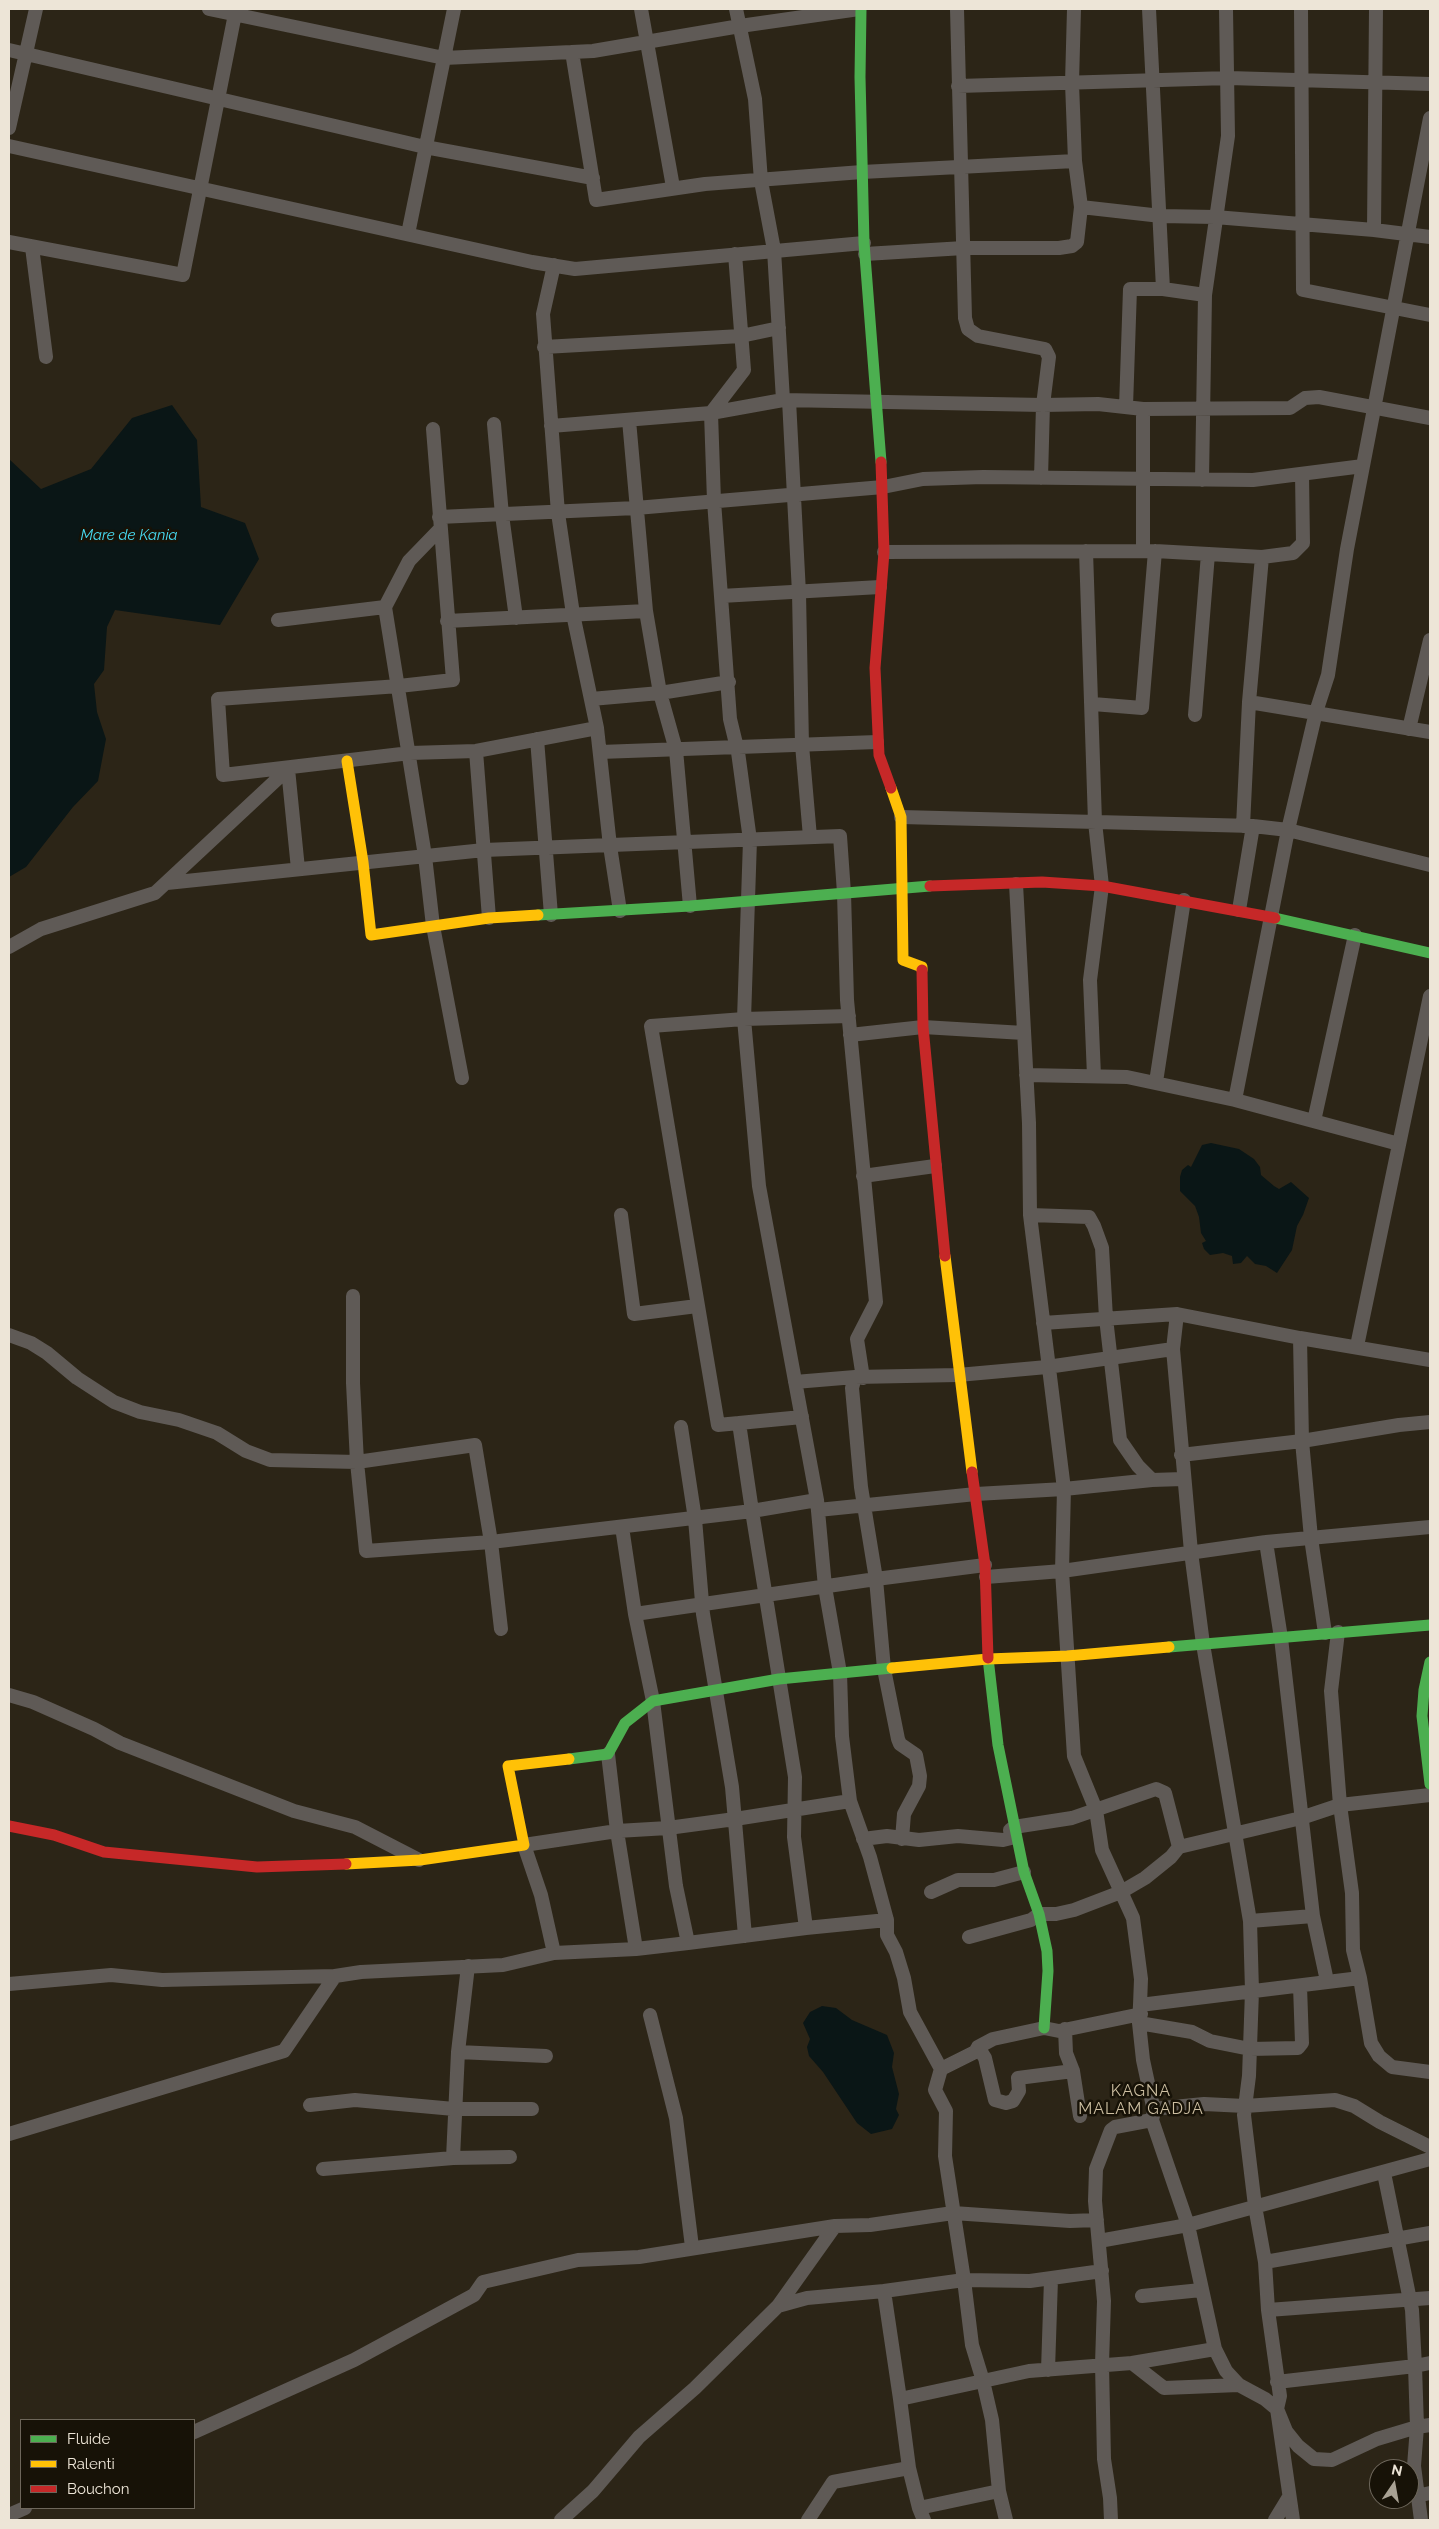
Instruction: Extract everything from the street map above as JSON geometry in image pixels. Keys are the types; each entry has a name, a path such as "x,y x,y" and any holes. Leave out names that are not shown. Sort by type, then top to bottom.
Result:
{"street":[{"path":"9,128 36,9"},
{"path":"208,9 235,12 444,58 593,51 816,12 860,9 865,248 882,486 884,552 875,676 879,755 901,817 903,960 922,968 923,1027 935,1166 958,1375 976,1494 985,1571 988,1659 998,1745 1014,1826 1024,1872 1039,1914 1047,1951 1048,1971 1044,2028"},
{"path":"408,234 454,9"},
{"path":"641,9 673,187"},
{"path":"736,9 755,99 761,181 774,250 794,494 799,592 802,745 810,837"},
{"path":"957,9 959,167 964,248 965,318 968,329 985,337 1045,349 1050,357 1043,405 1042,478"},
{"path":"9,146 554,266 575,269 774,250 1059,248 1072,246 1078,239 1081,207 1075,161 1072,83 1074,9"},
{"path":"1149,9 1161,216 1163,289"},
{"path":"1202,480 1205,295 1228,136 1229,78 1226,9"},
{"path":"1301,9 1300,80 1303,290 1430,315"},
{"path":"1374,230 1376,9"},
{"path":"9,242 183,275 235,12"},
{"path":"9,50 425,147 593,178"},
{"path":"572,52 596,200 673,187 862,172 1075,161"},
{"path":"958,86 1229,78 1430,84"},
{"path":"1235,1100 1288,830 1316,712 1328,675 1347,549 1363,466 1394,307 1425,174 1430,118"},
{"path":"1081,207 1161,216 1216,217 1410,233 1430,237"},
{"path":"32,247 46,357"},
{"path":"735,254 744,370 710,413 714,501 729,682 730,719 750,840 744,1019 760,1186 817,1505 825,1587 840,1673 842,1736 850,1801 887,1920 888,1935 896,1952 904,1978 910,2012 941,2069 935,2090 946,2111 945,2156 972,2345 992,2420 999,2491 1006,2520"},
{"path":"554,266 543,314 558,513 573,614 597,728 610,846 620,911"},
{"path":"1126,407 1130,289 1163,289 1205,295"},
{"path":"544,347 740,336 779,328"},
{"path":"551,426 710,413 786,400 875,403 1098,404 1143,409 1290,408 1305,398 1319,397 1375,406 1430,418"},
{"path":"1093,704 1142,708 1149,551 1143,479 1143,409"},
{"path":"629,420 646,611 660,693 676,750 690,906"},
{"path":"494,424 502,515 516,618"},
{"path":"434,429 439,523 453,680 399,686 218,699 223,775 288,769 410,753 476,750 597,728"},
{"path":"462,1078 433,926 410,753 385,607 409,561 439,523 502,515 636,508 882,486 922,479 1253,480 1363,466"},
{"path":"884,552 1149,551 1262,557 1293,553 1303,543 1302,474"},
{"path":"1086,552 1093,704 1095,822 1102,886 1090,980 1094,1076"},
{"path":"1195,714 1208,554"},
{"path":"1239,910 1248,826 1249,702 1262,557"},
{"path":"722,596 880,587"},
{"path":"278,620 385,607"},
{"path":"447,622 646,611"},
{"path":"1410,729 1430,640"},
{"path":"591,699 660,693 729,682"},
{"path":"1249,702 1430,732"},
{"path":"538,740 552,915"},
{"path":"600,752 878,742"},
{"path":"476,750 489,918"},
{"path":"347,760 372,935 489,918 690,906 901,887 1042,882 1102,886 1239,910 1430,953"},
{"path":"288,769 298,869"},
{"path":"9,947 41,929 155,893 288,769"},
{"path":"901,817 1248,826 1288,830 1430,864"},
{"path":"167,883 484,850 840,836 850,1035 876,1302 857,1339 859,1377 852,1388 865,1507 876,1578 884,1669 900,1744 914,1751 919,1762 919,1786 904,1814 902,1839"},
{"path":"1016,884 1026,1075 1030,1215 1047,1368 1064,1489 1062,1572 1074,1756 1096,1810 1102,1850 1133,1918 1141,1979 1140,2014 1143,2060 1152,2115 1188,2225 1214,2349 1226,2371 1239,2385 1266,2399 1277,2409 1286,2431 1298,2446 1314,2459 1332,2460 1377,2439 1424,2426"},
{"path":"1156,1082 1184,900"},
{"path":"1314,1121 1355,935"},
{"path":"1357,1346 1430,996"},
{"path":"802,1417 718,1425 651,1026 744,1019 849,1016"},
{"path":"850,1035 923,1027 1024,1033"},
{"path":"1026,1075 1127,1077 1156,1082 1235,1100 1399,1144"},
{"path":"863,1176 935,1166"},
{"path":"621,1215 634,1314 697,1306"},
{"path":"1030,1215 1088,1217 1094,1226 1102,1248 1106,1318 1120,1440 1138,1466 1152,1480"},
{"path":"353,1296 353,1383 357,1462 366,1551 491,1542 817,1505 865,1507 976,1494 1183,1479"},
{"path":"1043,1323 1177,1314 1300,1338 1357,1346 1430,1360"},
{"path":"1177,1314 1173,1349 1181,1455 1202,1644 1250,1922 1252,1991 1250,2049 1244,2115 1255,2206 1265,2262 1268,2310 1280,2396 1277,2409 1293,2520"},
{"path":"9,1335 31,1343 47,1353 77,1378 114,1402 140,1412 178,1420 217,1433 246,1451 270,1460 357,1462 475,1445 491,1542 501,1629"},
{"path":"1300,1338 1302,1441 1311,1538 1331,1633 1331,1691 1340,1805 1352,1893 1353,1950 1360,1978 1371,2043 1379,2056 1392,2067 1430,2072"},
{"path":"795,1382 859,1377 958,1375 1047,1368 1173,1349"},
{"path":"1181,1455 1302,1441 1399,1425 1430,1422"},
{"path":"739,1423 795,1776 794,1837 806,1928"},
{"path":"681,1427 695,1519 702,1604 735,1820 745,1936"},
{"path":"622,1527 635,1614 653,1701 676,1886 688,1943"},
{"path":"635,1614 876,1578 985,1571 1062,1572 1266,1542 1430,1527"},
{"path":"1266,1542 1281,1638 1313,1916 1327,1981"},
{"path":"636,1949 617,1831 608,1754 625,1723 653,1701 779,1679 840,1673 988,1659 1067,1656 1430,1625"},
{"path":"1430,1662 1424,1690 1422,1716 1430,1784"},
{"path":"9,1695 33,1702 94,1729 120,1743 294,1811 355,1827 420,1860"},
{"path":"554,1953 541,1895 524,1845 508,1766 608,1754"},
{"path":"863,1840 887,1836 902,1839 930,1840 958,1836 1003,1840 1011,1838 1010,1830 1014,1826 1065,1820 1156,1790 1162,1790 1165,1793 1179,1847"},
{"path":"969,1937 1031,1920 1039,1914 1056,1914 1121,1892 1145,1878 1179,1847 1301,1818 1340,1805 1430,1794"},
{"path":"9,1826 54,1835 104,1852 257,1867 303,1867 420,1860 617,1831 668,1828 735,1820 850,1801"},
{"path":"931,1892 958,1880 994,1880 1024,1872"},
{"path":"1250,1922 1313,1916"},
{"path":"9,1984 111,1975 162,1980 335,1976 361,1972 503,1965 554,1953 636,1949 887,1920"},
{"path":"453,2158 458,2052 468,1966"},
{"path":"9,2134 284,2051 335,1976"},
{"path":"941,2069 975,2052 978,2047 993,2039 1044,2028 1059,2031 1252,1991 1360,1978"},
{"path":"1140,2014 1192,2032 1210,2041 1250,2049 1300,2046 1300,1986"},
{"path":"650,2015 676,2118 692,2247"},
{"path":"1065,2029 1066,2053 1073,2070 1080,2116"},
{"path":"978,2047 985,2058 995,2100 1006,2103 1013,2101 1019,2091 1018,2078 1073,2070"},
{"path":"458,2052 546,2056"},
{"path":"310,2105 355,2100 454,2109 532,2109"},
{"path":"1111,2520 1110,2498 1104,2459 1102,2364 1104,2301 1094,2201 1096,2170 1111,2130 1152,2115 1204,2104 1246,2106 1335,2100 1344,2101 1430,2147"},
{"path":"323,2168 453,2158 510,2157"},
{"path":"1099,2241 1188,2225 1430,2159"},
{"path":"1384,2173 1411,2302 1414,2366 1424,2426 1414,2466 1424,2494 1421,2520"},
{"path":"195,2432 354,2360 474,2295 483,2282 578,2260 639,2257 692,2247 780,2236 835,2226 870,2225 953,2213 1070,2222 1097,2220"},
{"path":"561,2520 593,2491 639,2437 695,2388 778,2306 835,2226"},
{"path":"1265,2262 1430,2233"},
{"path":"778,2306 807,2298 884,2291 964,2280 1051,2280 1102,2271"},
{"path":"1048,2370 1051,2280"},
{"path":"1142,2296 1201,2290"},
{"path":"884,2291 909,2468 922,2514 999,2491"},
{"path":"1268,2310 1411,2302 1430,2298"},
{"path":"900,2399 1029,2371 1132,2363 1214,2349"},
{"path":"1132,2363 1164,2388 1239,2385"},
{"path":"1278,2382 1430,2363"},
{"path":"808,2520 833,2482 909,2468"},
{"path":"1275,2520 1289,2497"},
{"path":"9,2515 23,2509"}],"water":[{"name":"Mare de Kania","path":"172,405 197,440 201,507 245,523 259,559 220,625 115,610 107,627 104,670 94,684 97,712 106,739 98,781 73,807 26,867 9,877 9,459 41,489 91,469 132,418"},
{"path":"1211,1143 1239,1149 1254,1159 1260,1167 1261,1175 1274,1186 1279,1189 1291,1182 1309,1198 1297,1226 1292,1250 1277,1273 1266,1266 1255,1264 1247,1256 1241,1263 1233,1264 1232,1256 1223,1253 1210,1255 1204,1249 1202,1243 1206,1241 1201,1233 1199,1217 1195,1206 1180,1191 1180,1177 1182,1170 1188,1165 1191,1167 1202,1145"},
{"path":"822,2006 836,2008 852,2020 887,2035 894,2053 892,2067 899,2094 896,2109 899,2115 892,2129 871,2134 857,2123 823,2072 809,2056 807,2047 810,2039 803,2023 810,2012"}],"traffic: fast":[{"path":"861,9 860,77 864,243 881,462"},
{"path":"538,915 690,906 930,886"},
{"path":"1275,918 1430,953"},
{"path":"1169,1647 1430,1625"},
{"path":"988,1658 998,1745 1024,1872 1039,1914 1047,1951 1048,1971 1044,2028"},
{"path":"1430,1662 1424,1690 1422,1716 1430,1784"},
{"path":"569,1759 608,1754 625,1723 653,1701 779,1679 892,1668"}],"traffic: slow":[{"path":"347,761 363,862 371,935 489,918 538,915"},
{"path":"891,788 901,817 903,960 922,967 922,970"},
{"path":"945,1256 972,1472"},
{"path":"892,1668 988,1659 1067,1656 1169,1647"},
{"path":"346,1864 420,1860 524,1845 508,1766 569,1759"}],"traffic: jam":[{"path":"881,462 884,552 875,668 879,755 891,788"},
{"path":"930,886 1042,882 1102,886 1275,918"},
{"path":"922,970 923,1027 945,1256"},
{"path":"972,1472 985,1565 988,1658"},
{"path":"9,1826 54,1835 104,1852 257,1867 346,1864"}],"district":[{"name":"KAGNA MALAM GADJA","path":"1141,2100"}]}
